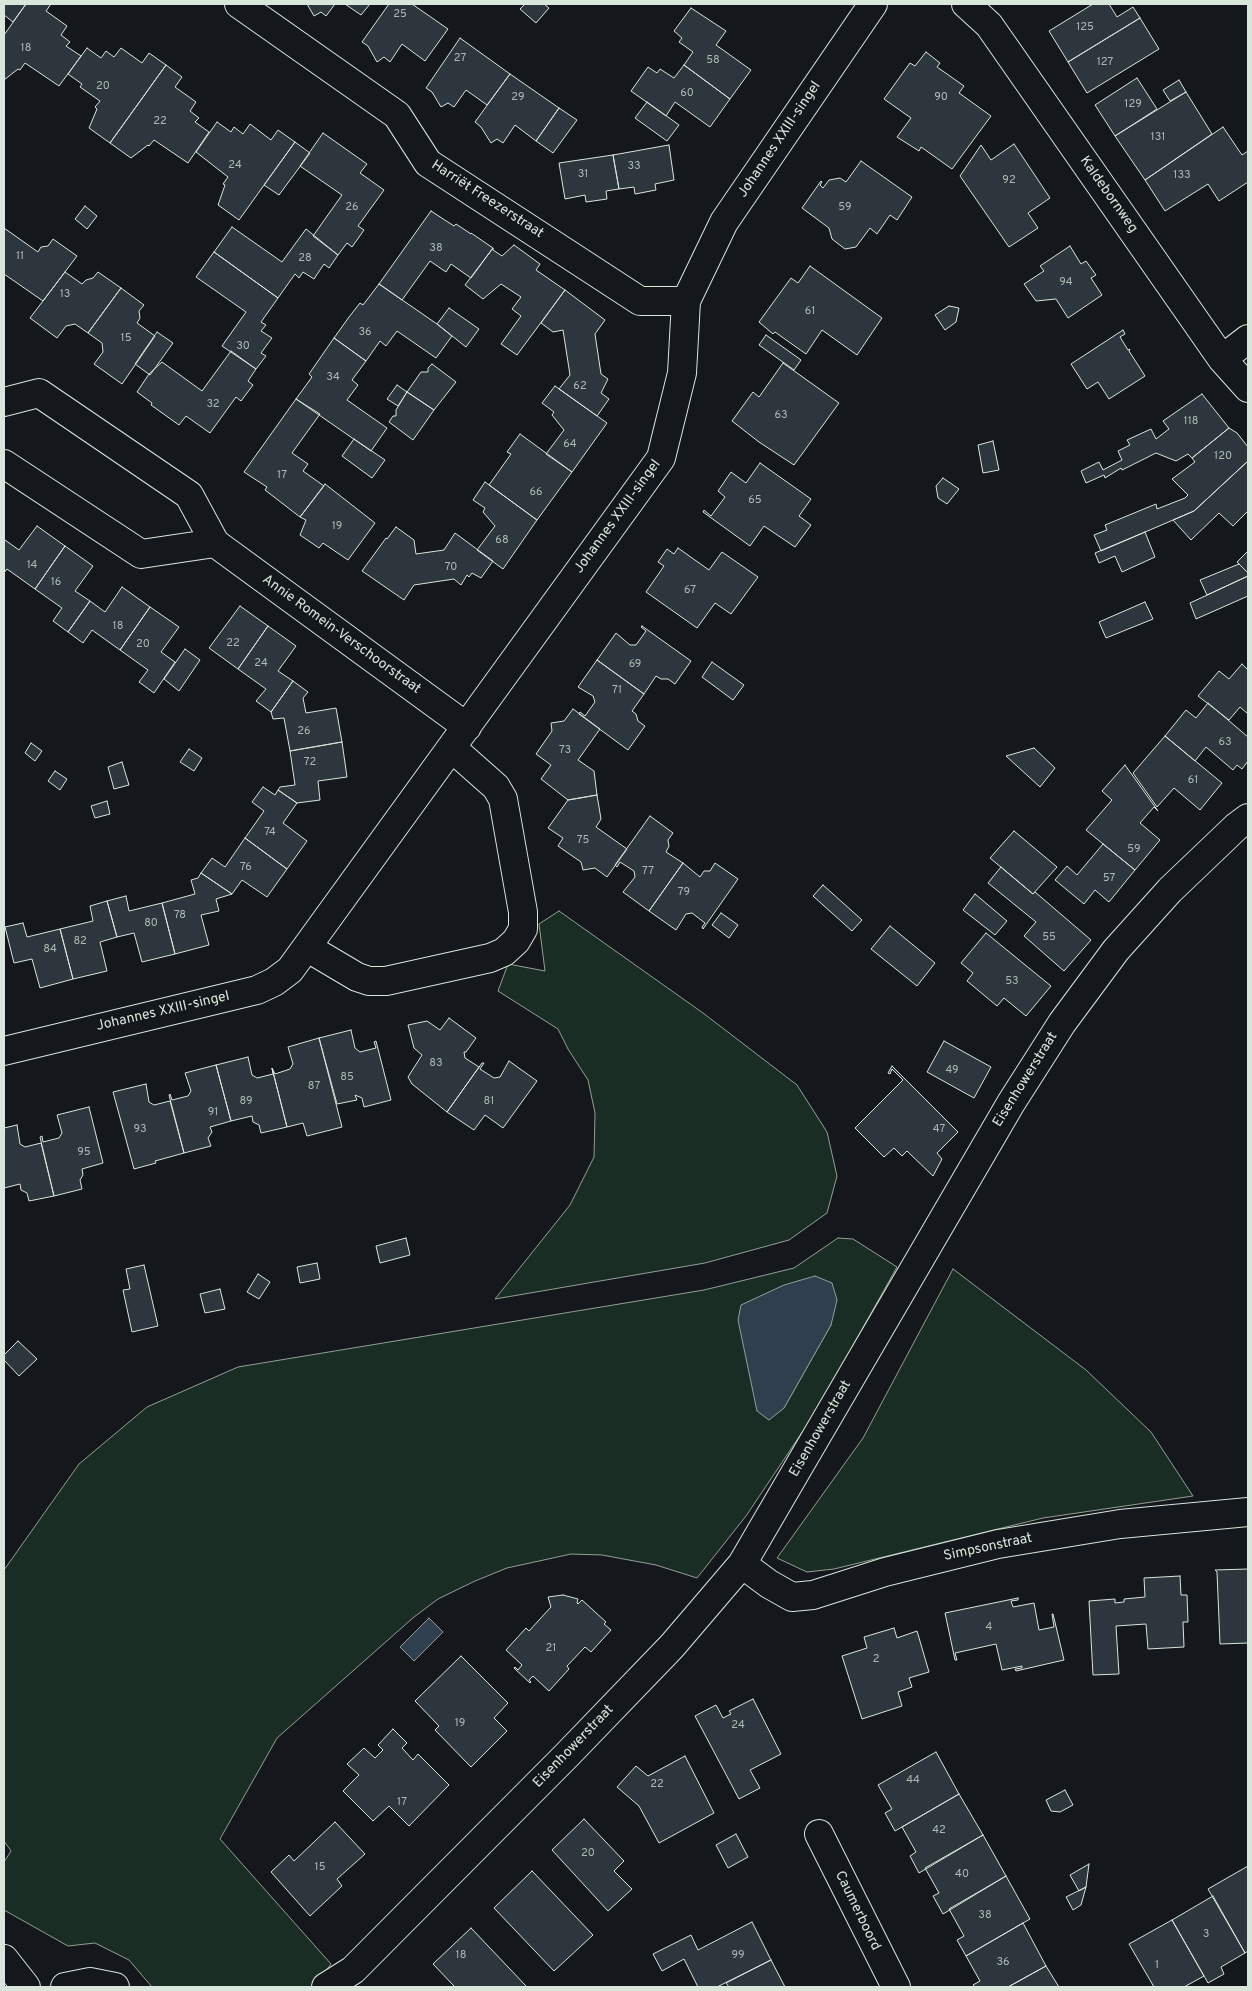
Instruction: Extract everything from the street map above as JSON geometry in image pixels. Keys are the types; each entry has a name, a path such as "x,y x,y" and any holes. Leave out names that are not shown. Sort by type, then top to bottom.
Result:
{"street":[{"name":"Harriët Freezerstraat","path":"239,4 397,115 428,162 640,301 686,301"},
{"name":"Johannes XXIII-singel","path":"4,1051 257,990 274,982 290,970 308,948 661,458 682,373 686,301 724,222 873,4"},
{"name":"Kaldebornweg","path":"966,4 989,25 1222,359 1248,388"},
{"path":"1222,359 1248,339"},
{"name":"Annie Romein-Verschoorstraat","path":"4,402 39,393 189,495 215,543 460,738"},
{"path":"4,464 141,554 215,543"},
{"path":"308,948 357,977 369,981 378,981 490,958 504,952 516,941 523,929 524,912 503,799 460,738"},
{"name":"Eisenhowerstraat","path":"326,1987 353,1970 559,1763 672,1646 742,1564 1011,1103 1062,1023 1116,950 1170,890 1236,827 1248,818"},
{"name":"Simpsonstraat","path":"742,1564 768,1584 792,1597 813,1595 885,1572 998,1544 1120,1524 1248,1512"},
{"name":"Caumerboord","path":"819,1834 896,1987"},
{"path":"4,1959 26,1987"},
{"path":"65,1987 90,1982 115,1987"}],"green space":[{"path":"559,911 703,1013 797,1085 827,1132 837,1176 827,1213 789,1240 705,1263 495,1299 570,1205 594,1157 595,1113 588,1080 568,1049 558,1029 498,991 508,964 545,971 539,924"},
{"path":"838,1238 853,1239 897,1267 815,1413 746,1516 697,1578 656,1565 602,1555 571,1554 507,1568 438,1599 414,1617 277,1738 220,1839 331,1964 316,1984 311,1987 152,1987 129,1960 95,1943 68,1946 4,1910 4,1862 11,1851 4,1841 4,1570 79,1464 147,1407 238,1367 704,1290 794,1268","holes":["831,1325 784,1408 768,1420"]},
{"path":"953,1269 1086,1370 1151,1432 1193,1496 1043,1518 834,1569 807,1572 777,1558 863,1438"}],"water":[{"path":"815,1276 832,1283 837,1300 831,1325 784,1408 769,1420 757,1411 738,1320 741,1305 784,1285"},
{"path":"429,1618 443,1632 414,1661 400,1647"}],"building":[{"path":"4,4 26,4 13,22 4,15"},
{"path":"26,4 51,4 46,11 67,26 61,35 70,42 66,46 81,56 59,86 25,63 20,70 18,69 4,80 4,35"},
{"path":"307,4 335,4 326,16 321,12 314,16"},
{"path":"345,4 370,4 361,15"},
{"path":"389,4 412,4 448,29 425,61 402,44 390,62 384,57 377,62 368,46 362,42"},
{"path":"525,4 544,4 549,8 536,23 520,9"},
{"path":"1093,4 1109,4 1117,17 1133,7 1140,18 1068,62 1049,31"},
{"path":"691,8 726,31 716,45 751,70 730,99 684,65 693,52 679,42 682,38 674,31"},
{"path":"1140,18 1159,49 1087,93 1068,62"},
{"path":"460,38 510,74 487,105 466,90 454,107 448,103 441,107 432,92 426,88"},
{"path":"87,48 101,58 106,51 114,57 121,48 142,63 149,53 166,65 110,143 89,128 97,109 95,107 100,101 80,87 82,84 68,74"},
{"path":"926,52 940,63 937,67 964,86 959,93 991,116 952,169 921,147 919,151 897,137 911,118 884,99 910,63 915,66"},
{"path":"166,65 182,77 175,87 196,102 190,111 199,118 195,122 209,132 188,163 154,140 149,146 131,158 110,143"},
{"path":"684,65 730,99 710,127 675,102 666,116 631,91 648,67 657,73 660,69 674,78"},
{"path":"510,74 559,108 536,141 515,125 503,143 497,139 491,143 481,127 475,122"},
{"path":"1137,78 1157,109 1115,136 1095,105"},
{"path":"1179,80 1186,92 1170,101 1163,90"},
{"path":"1186,92 1212,134 1145,180 1115,136"},
{"path":"647,102 679,125 667,141 635,118"},
{"path":"559,108 577,120 553,153 536,141"},
{"path":"217,122 231,132 234,127 243,134 250,124 271,140 278,130 295,142 239,220 218,205 225,185 223,184 228,177 196,152"},
{"path":"1223,127 1242,155 1248,151 1248,182 1219,201 1208,184 1165,211 1145,180"},
{"path":"323,133 367,164 360,173 384,190 358,226 364,230 352,247 347,243 338,255 313,236 342,195 300,166"},
{"path":"295,142 310,153 279,195 264,185"},
{"path":"1014,144 1050,198 1028,213 1038,228 1009,247 960,176 981,145 991,160"},
{"path":"669,145 674,180 655,184 656,190 635,194 634,187 619,189 613,155"},
{"path":"613,155 619,189 606,191 607,199 586,202 585,195 565,199 559,163"},
{"path":"861,161 912,197 897,220 890,215 877,234 870,228 856,247 845,249 832,239 829,228 802,208 821,181 820,185 823,188 829,180 840,178 846,182"},
{"path":"85,206 97,216 87,229 75,219"},
{"path":"431,211 454,226 456,224 493,248 471,278 451,264 446,272 430,261 402,300 379,284"},
{"path":"232,227 282,262 306,229 338,255 329,268 324,264 314,279 303,272 299,278 295,274 278,298 214,252"},
{"path":"4,228 38,252 41,247 48,246 53,239 77,256 43,301 4,274"},
{"path":"514,245 540,264 536,270 565,290 517,355 501,344 521,316 512,309 521,297 501,284 483,299 465,285 493,248 502,256"},
{"path":"1070,246 1081,264 1086,261 1096,275 1091,278 1102,295 1068,318 1056,299 1036,301 1024,284 1044,271 1040,266"},
{"path":"214,252 278,298 261,322 266,325 261,331 272,338 261,353 266,356 256,369 222,346 246,312 196,277"},
{"path":"810,266 882,318 857,355 822,330 806,354 775,332 773,334 759,322 791,278 798,283"},
{"path":"65,272 82,284 86,280 93,278 98,272 121,288 88,333 75,324 66,326 57,338 30,318"},
{"path":"379,284 452,336 436,358 397,331 386,346 380,341 366,361 334,338 360,303 363,305"},
{"path":"121,288 144,305 139,311 140,318 137,323 155,336 122,384 94,364 103,352 102,343 88,333"},
{"path":"565,290 605,320 595,334 601,374 608,379 601,393 609,399 597,416 559,389 570,375 563,330 553,332 541,323"},
{"path":"949,306 959,308 956,322 945,330 935,315"},
{"path":"449,308 479,329 466,347 437,324"},
{"path":"1123,330 1125,334 1120,337 1128,350 1130,349 1129,351 1145,376 1109,399 1098,382 1087,389 1071,364"},
{"path":"157,332 173,343 150,375 135,364"},
{"path":"766,335 801,360 794,370 759,345"},
{"path":"334,338 366,361 352,380 358,385 347,400 387,428 371,451 296,399 312,377 309,374"},
{"path":"231,351 256,369 248,381 253,385 241,401 236,397 210,433 186,416 179,425 151,405 152,403 137,392 149,374 162,362 202,391"},
{"path":"783,363 839,403 794,465 732,421 753,392 759,397"},
{"path":"432,364 456,382 434,410 407,392 421,372 428,372 428,368"},
{"path":"397,385 407,392 398,406 387,399"},
{"path":"555,386 607,423 572,472 546,454 564,430 552,415 554,412 542,403"},
{"path":"407,392 434,410 413,440 389,422 393,416 396,416 396,410"},
{"path":"1202,394 1229,428 1192,458 1188,454 1176,461 1156,453 1122,470 1121,468 1105,478 1104,475 1086,483 1081,471 1099,462 1103,470 1122,460 1118,451 1130,445 1127,440 1151,429 1156,439 1169,429 1163,421"},
{"path":"296,399 320,414 292,453 308,464 303,471 324,486 300,517 265,490 267,487 244,472"},
{"path":"1229,428 1237,433 1248,447 1248,461 1194,511 1101,551 1094,535 1107,530 1105,525 1156,504 1157,509 1185,498 1188,495 1172,479 1195,462 1192,458"},
{"path":"520,434 572,472 537,520 489,485 511,454 507,452"},
{"path":"354,439 385,460 372,478 342,456"},
{"path":"993,441 999,470 983,473 978,445"},
{"path":"1248,461 1248,511 1233,526 1219,513 1191,540 1173,520 1194,511"},
{"path":"760,463 811,499 799,516 811,525 795,547 764,526 750,546 703,512 704,510 711,516 725,497 718,491 731,472 746,483"},
{"path":"943,478 959,489 947,504 938,498 936,486"},
{"path":"485,482 537,520 503,569 477,550 495,526 483,512 485,508 473,500"},
{"path":"325,484 375,523 348,560 323,543 319,548 300,535 306,520 300,517"},
{"path":"37,526 65,546 35,589 7,569 4,573 4,541 19,550"},
{"path":"396,527 414,540 416,554 444,550 455,533 493,561 481,578 472,573 469,577 467,575 461,585 454,579 414,585 404,600 362,571"},
{"path":"1145,532 1155,557 1122,572 1115,556 1099,563 1095,553"},
{"path":"65,546 93,566 75,591 90,601 68,632 53,621 62,608 35,589"},
{"path":"678,548 709,570 722,552 758,577 731,614 715,603 697,628 646,592 664,566 658,562 667,549 674,554"},
{"path":"1248,551 1248,573 1237,562"},
{"path":"1239,564 1248,573 1248,576 1207,595 1200,580"},
{"path":"1248,576 1248,596 1196,619 1190,603"},
{"path":"122,587 150,607 120,650 92,630 83,643 68,632 90,601 105,612"},
{"path":"1145,602 1153,619 1106,638 1099,622"},
{"path":"240,606 268,626 238,669 209,648"},
{"path":"150,607 179,627 161,652 175,662 154,693 139,682 148,670 120,650"},
{"path":"268,626 296,646 278,671 293,681 271,712 256,701 266,689 238,669"},
{"path":"642,626 691,661 675,684 668,679 661,679 656,676 644,694 597,660 616,633 630,645 636,645 646,631"},
{"path":"185,649 200,660 179,691 164,679"},
{"path":"597,660 644,694 632,711 636,714 638,721 645,726 628,750 579,714 580,712 585,716 595,702 593,696 578,687"},
{"path":"712,662 744,685 733,700 702,677"},
{"path":"1242,664 1248,670 1248,714 1240,707 1229,720 1198,696 1219,671 1229,679"},
{"path":"293,681 308,692 303,698 306,713 336,708 342,742 290,751 284,718 273,719 271,712"},
{"path":"1208,703 1248,737 1248,761 1242,769 1237,765 1233,770 1206,747 1195,761 1165,736 1186,710 1196,718"},
{"path":"573,709 600,729 578,760 594,771 597,795 568,800 541,779 551,765 536,754 552,731 551,723 564,721"},
{"path":"1165,736 1222,783 1200,810 1174,788 1157,807 1133,773"},
{"path":"342,742 347,777 318,781 320,800 297,803 278,790 280,787 295,785 290,751"},
{"path":"31,743 42,751 35,761 25,753"},
{"path":"1034,748 1055,768 1040,787 1006,756"},
{"path":"189,749 202,758 194,771 180,762"},
{"path":"122,762 129,785 114,789 108,767"},
{"path":"1125,765 1158,811 1154,807 1140,823 1160,840 1135,870 1086,830 1112,800 1102,791"},
{"path":"55,771 67,779 60,790 48,781"},
{"path":"263,787 275,795 278,790 297,803 283,823 307,841 287,869 245,838 264,811 252,802"},
{"path":"597,795 601,819 596,827 627,849 607,877 595,868 583,870 581,862 558,846 563,838 548,828 568,800"},
{"path":"107,801 110,814 95,818 91,806"},
{"path":"650,816 673,833 668,840 669,846 666,852 683,863 649,911 623,892 635,877 634,871 620,862 617,867 615,865"},
{"path":"1014,831 1057,867 1033,894 990,858"},
{"path":"245,838 287,869 267,897 242,880 232,894 201,873 212,858 225,867"},
{"path":"1103,844 1135,870 1109,902 1095,890 1084,904 1055,880 1067,866 1077,875"},
{"path":"683,863 700,877 704,871 710,871 715,863 738,879 703,929 702,927 705,923 692,913 686,914 676,930 649,911"},
{"path":"1001,867 1033,894 1035,892 1091,940 1064,971 1024,936 1036,922 988,883"},
{"path":"201,873 232,894 216,899 219,911 201,915 209,945 175,954 162,903 195,894 191,880 198,878"},
{"path":"823,885 862,920 852,931 813,896"},
{"path":"975,894 1007,921 995,935 963,910"},
{"path":"126,896 129,911 162,903 175,954 142,962 134,933 117,937 107,901"},
{"path":"107,901 117,937 100,942 107,971 73,979 60,929 93,921 90,906"},
{"path":"721,913 738,925 729,938 712,925"},
{"path":"23,923 27,937 60,929 73,979 40,988 32,959 14,963 5,927"},
{"path":"890,926 935,963 917,986 871,949"},
{"path":"986,933 1051,986 1026,1016 1004,998 997,1006 967,981 973,973 961,963"},
{"path":"449,1018 476,1038 466,1052 464,1052 465,1058 479,1067 447,1112 412,1084 408,1077 422,1055 414,1048 408,1025 427,1021 440,1030"},
{"path":"351,1030 355,1048 360,1052 376,1048 374,1042 376,1041 391,1100 364,1107 362,1098 355,1095 357,1100 337,1104 319,1038"},
{"path":"319,1038 342,1127 307,1136 303,1123 287,1127 272,1068 275,1074 290,1069 293,1064 288,1047"},
{"path":"944,1041 991,1067 974,1098 927,1072"},
{"path":"248,1057 252,1075 257,1078 273,1074 272,1068 287,1127 261,1133 259,1125 253,1122 252,1116 231,1121 216,1065"},
{"path":"509,1061 537,1081 503,1128 485,1115 474,1130 447,1112 482,1063 484,1063 480,1069 494,1078 500,1077"},
{"path":"216,1065 231,1121 210,1127 212,1132 208,1138 211,1146 184,1153 169,1095 172,1100 188,1096 191,1091 185,1073"},
{"path":"892,1066 958,1132 937,1153 942,1159 933,1176 907,1151 902,1156 894,1148 884,1157 855,1128 903,1080 892,1069 890,1074 888,1073"},
{"path":"146,1084 149,1102 154,1105 170,1101 184,1153 134,1169 113,1092"},
{"path":"89,1107 103,1163 82,1169 83,1175 80,1180 82,1189 54,1196 40,1137 42,1136 43,1142 59,1138 62,1133 57,1115"},
{"path":"17,1125 20,1144 25,1147 41,1143 54,1196 29,1201 27,1193 21,1190 20,1184 4,1188 4,1128"},
{"path":"406,1238 410,1255 380,1263 376,1246"},
{"path":"317,1263 320,1279 300,1283 297,1267"},
{"path":"144,1265 158,1326 132,1332 123,1290 130,1289 126,1269"},
{"path":"258,1274 270,1282 259,1299 247,1292"},
{"path":"220,1289 225,1309 205,1313 200,1294"},
{"path":"18,1341 37,1359 19,1376 4,1360 4,1355"},
{"path":"1248,1569 1248,1643 1220,1644 1217,1572 1215,1570"},
{"path":"1180,1576 1181,1595 1187,1595 1188,1622 1183,1622 1184,1647 1148,1649 1146,1624 1116,1626 1119,1674 1093,1675 1089,1601 1115,1599 1115,1603 1124,1602 1124,1599 1145,1597 1144,1578"},
{"path":"563,1595 578,1599 578,1604 582,1600 606,1622 604,1624 611,1630 591,1652 585,1647 567,1666 569,1669 549,1691 533,1676 529,1680 530,1683 514,1668 518,1670 522,1665 506,1650 526,1628 529,1631 551,1607 548,1597"},
{"path":"1018,1598 1018,1600 1011,1601 1013,1607 1034,1603 1039,1630 1054,1627 1053,1614 1064,1660 1016,1671 1015,1669 1022,1668 1022,1666 1002,1670 996,1644 955,1653 957,1660 955,1660 945,1613"},
{"path":"894,1628 897,1638 917,1631 929,1672 909,1678 912,1687 898,1692 902,1706 862,1719 842,1656 867,1648 864,1637"},
{"path":"461,1656 508,1703 494,1718 507,1731 471,1767 435,1730 439,1726 415,1701"},
{"path":"753,1699 781,1754 750,1770 760,1788 739,1799 695,1716 716,1705 723,1718 731,1714 729,1711"},
{"path":"393,1729 407,1743 402,1748 413,1760 418,1754 449,1785 409,1826 389,1806 373,1821 343,1791 359,1775 347,1764 364,1748 375,1758 383,1750 378,1745"},
{"path":"936,1752 959,1794 895,1831 885,1813 892,1809 878,1785"},
{"path":"685,1756 714,1813 659,1843 639,1806 617,1787 636,1766 648,1776"},
{"path":"1065,1790 1073,1805 1060,1812 1051,1811 1046,1800"},
{"path":"959,1794 983,1835 919,1873 910,1856 916,1852 902,1827"},
{"path":"584,1819 624,1861 614,1871 632,1889 608,1911 552,1850"},
{"path":"335,1822 365,1854 337,1879 342,1886 310,1916 271,1872 289,1855 294,1861"},
{"path":"736,1834 748,1857 728,1868 716,1845"},
{"path":"983,1835 1006,1876 943,1914 933,1896 939,1893 925,1868"},
{"path":"1089,1864 1086,1887 1079,1891 1070,1875"},
{"path":"1248,1866 1248,1951 1245,1953 1208,1889"},
{"path":"532,1871 593,1935 554,1971 494,1908"},
{"path":"1006,1876 1030,1919 966,1956 957,1940 964,1936 949,1909"},
{"path":"1086,1887 1081,1905 1073,1910 1066,1897"},
{"path":"1213,1896 1245,1953 1221,1967 1224,1974 1208,1983 1172,1920"},
{"path":"1172,1920 1204,1976 1184,1987 1154,1987 1129,1944"},
{"path":"752,1922 771,1960 717,1987 698,1987 684,1959 662,1971 653,1954 691,1935 698,1950"},
{"path":"1023,1923 1046,1966 1008,1987 975,1987 973,1985 980,1981 966,1956"},
{"path":"471,1928 527,1987 455,1987 433,1964"},
{"path":"771,1960 785,1987 729,1987 726,1983"},
{"path":"1046,1966 1059,1987 1008,1987"}]}
